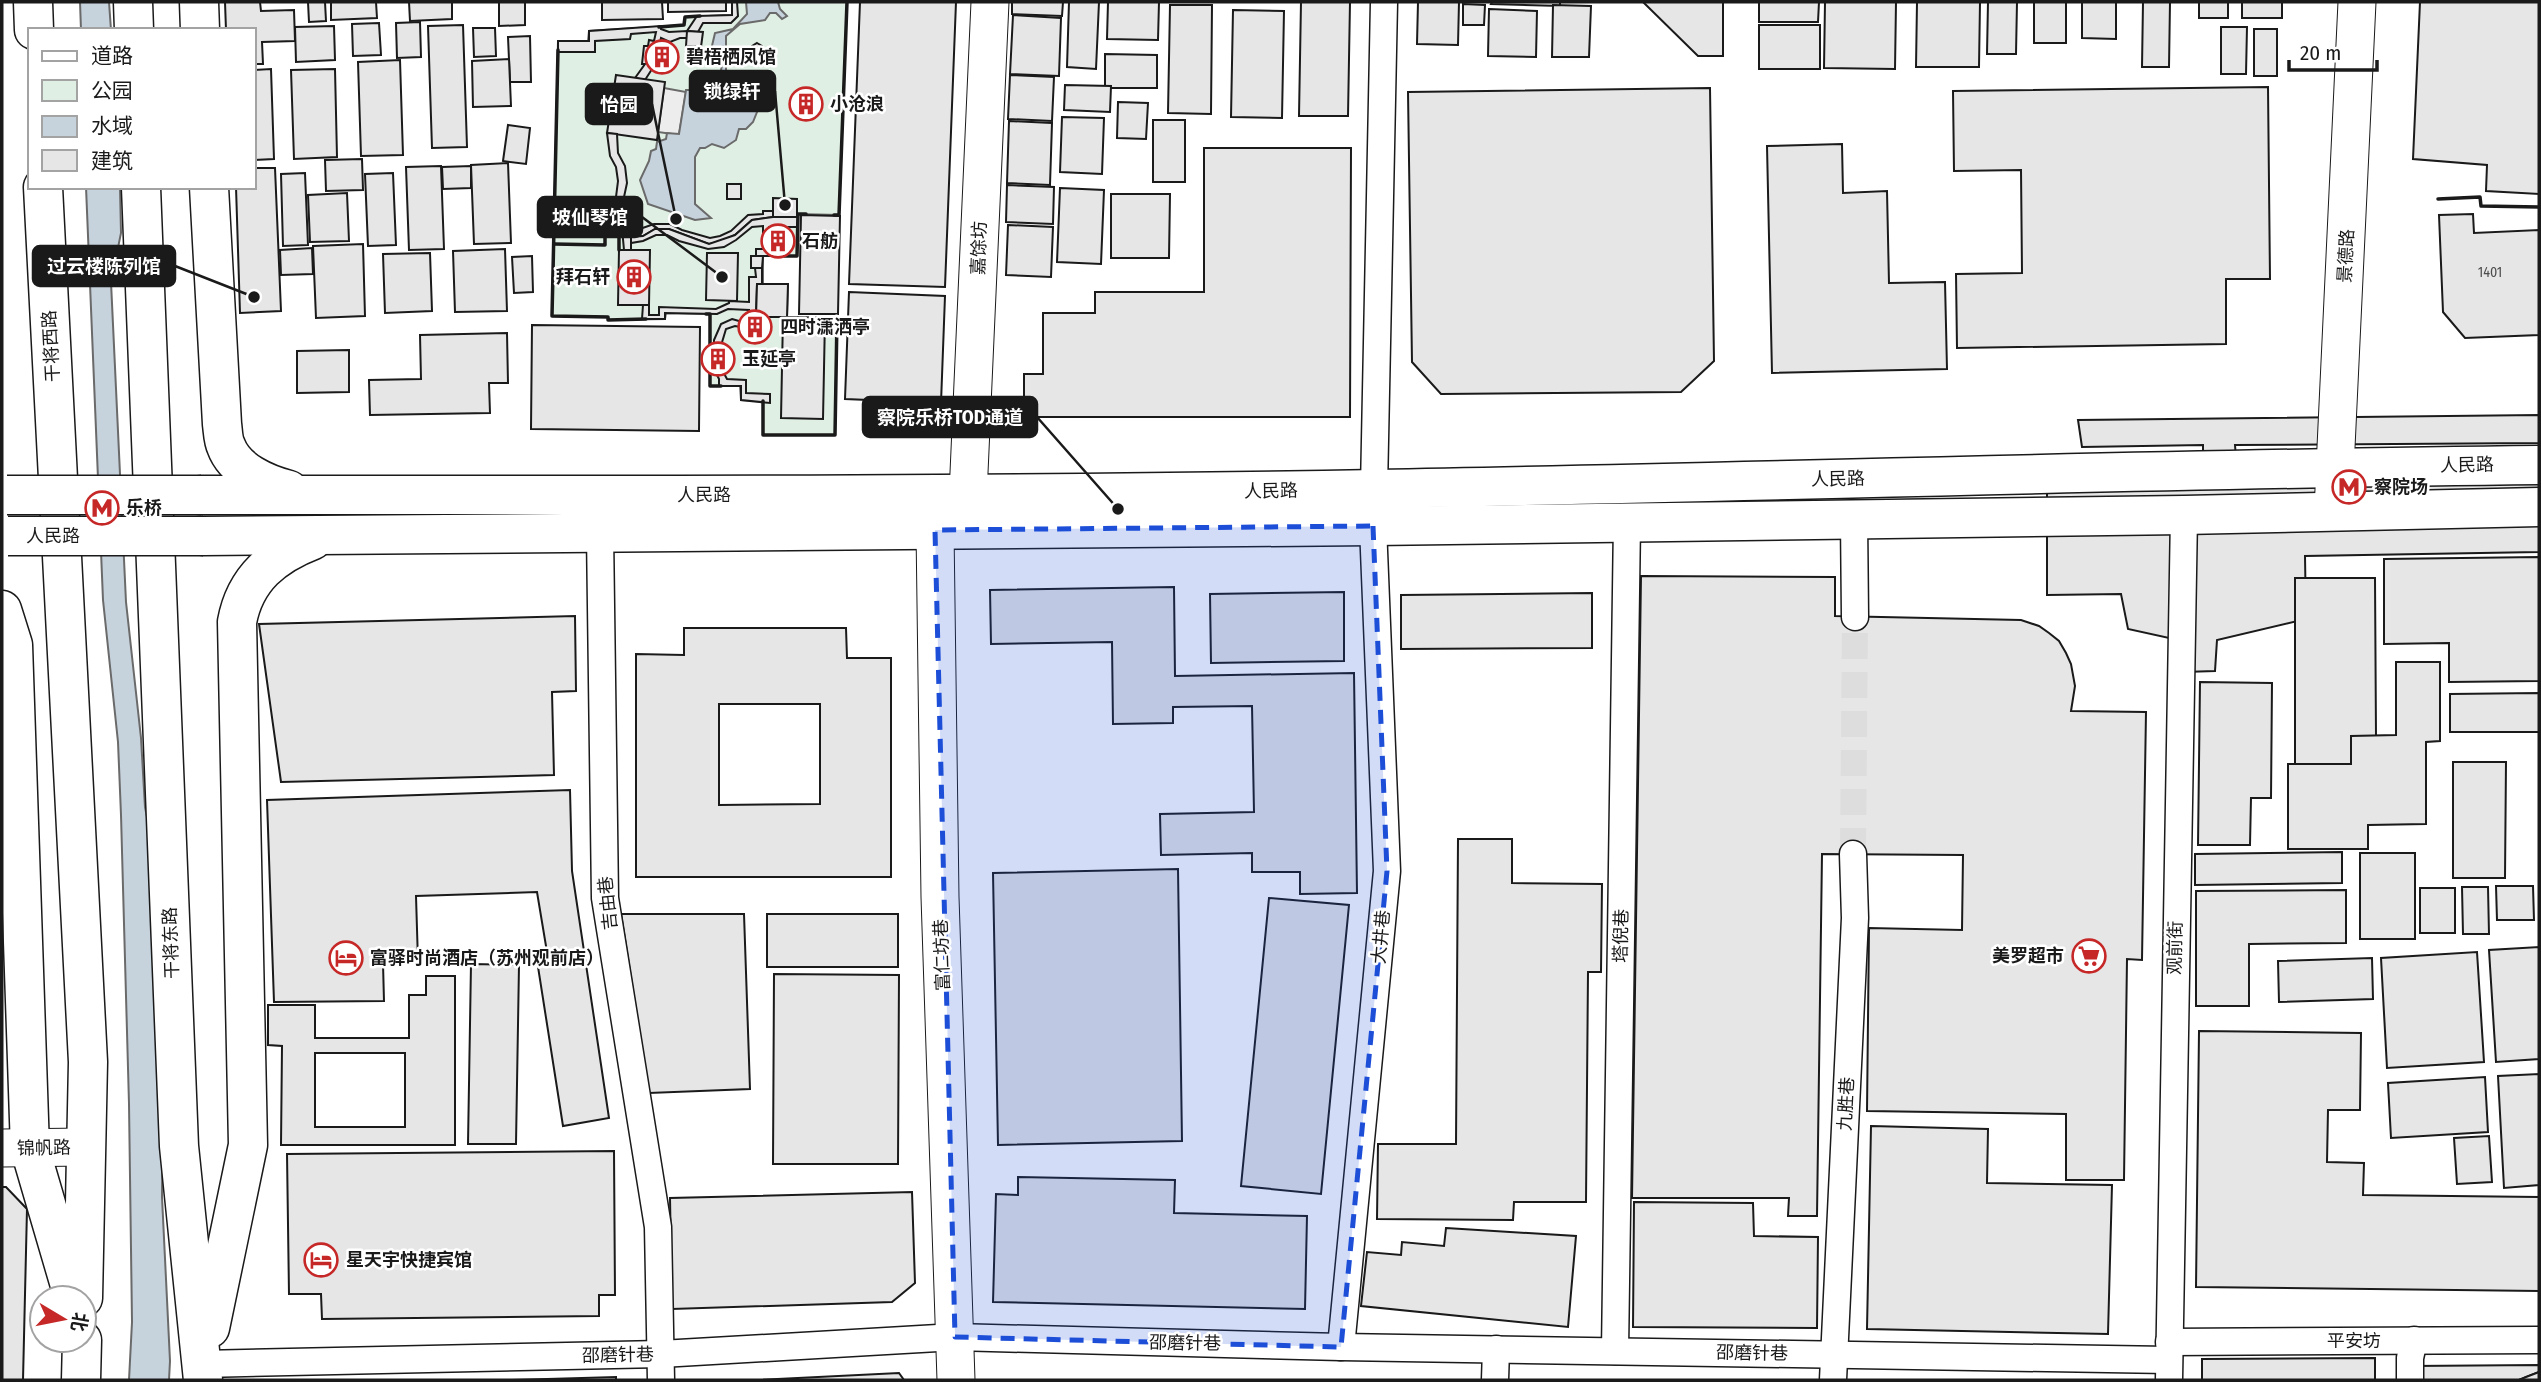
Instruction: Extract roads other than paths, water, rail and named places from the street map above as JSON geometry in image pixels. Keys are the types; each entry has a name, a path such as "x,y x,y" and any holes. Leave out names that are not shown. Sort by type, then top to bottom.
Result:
{"main road":[{"path":"33,2 34,28"},
{"path":"133,2 134,28"},
{"path":"199,2 200,28"},
{"name":"干将西路","path":"43,189 88,1062 86,1147"},
{"name":"干将东路","path":"141,189 179,1146 203,1372"},
{"path":"209,189 222,424 226,447 237,464 253,476 308,495"},
{"name":"人民路","path":"5,536 203,537 935,530 1373,508 2336,467 2539,464"},
{"name":"人民路","path":"5,495 968,495 1373,508 1627,522 2184,515 2539,507"},
{"path":"203,1372 248,1144 237,622 248,589 269,563 294,547 324,536"},
{"path":"2,610 13,646 16,1148 69,1284"},
{"path":"83,1284 86,1147"},
{"path":"82,1354 82,1380"}],"street":[{"name":"嘉馀坊","path":"968,495 990,2"},
{"name":"大井巷","path":"1341,1347 1387,871 1373,508 1384,2"},
{"name":"景德路","path":"2333,511 2357,2"},
{"name":"观前街","path":"2169,1361 2184,515"},
{"path":"1854,519 1855,617"},
{"name":"塔倪巷","path":"1615,1351 1627,522"},
{"name":"富仁坊巷","path":"935,530 940,897 956,1380"},
{"name":"吉由巷","path":"600,533 605,898 658,1227 661,1367"},
{"name":"九胜巷","path":"1833,1380 1855,918 1853,854"},
{"name":"锦帆路","path":"16,1148 86,1147"},
{"name":"邵磨针巷","path":"203,1372 661,1367 955,1337 1341,1347 2169,1361"},
{"path":"2410,1380 2410,1358 2414,1340"},
{"name":"平安坊","path":"2169,1361 2414,1340 2539,1340"},
{"path":"1494,1380 1496,1349"}],"water":[{"path":"80,2 109,2 111,28 81,28"},
{"path":"746,2 778,2 780,9 787,16 782,19 776,13 770,13 765,20 740,24 726,36 726,73 749,88 759,107 753,122 746,129 739,129 736,140 724,148 712,144 700,148 695,157 695,204 711,218 695,220 648,204 640,180 651,151 656,149 657,142 666,139 667,133 679,134 686,90 699,90 706,81 720,76 722,65 711,50 715,33 733,29 747,14"},
{"path":"86,189 120,189 121,233 111,282 126,602 141,738 145,807 154,852 163,1056 162,1197 169,1380 129,1380 132,1322 129,1104 121,815 118,742 103,600"}],"tunnel":[{"path":"1853,854 1855,617"}],"place":[{"name":"碧梧栖凤馆","path":"662,57"},
{"name":"小沧浪","path":"806,104"},
{"name":"锁绿轩","path":"785,205"},
{"name":"怡园","path":"676,219"},
{"name":"石舫","path":"778,241"},
{"name":"拜石轩","path":"634,277"},
{"name":"坡仙琴馆","path":"722,277"},
{"name":"过云楼陈列馆","path":"254,297"},
{"name":"四时潇洒亭","path":"755,327"},
{"name":"玉延亭","path":"718,359"},
{"name":"察院场","path":"2349,487"},
{"name":"乐桥","path":"102,508"},
{"name":"察院乐桥TOD通道","path":"1118,509"},
{"name":"美罗超市","path":"2089,956"},
{"name":"富驿时尚酒店（苏州观前店）","path":"346,958"},
{"name":"星天宇快捷宾馆","path":"321,1260"}]}
